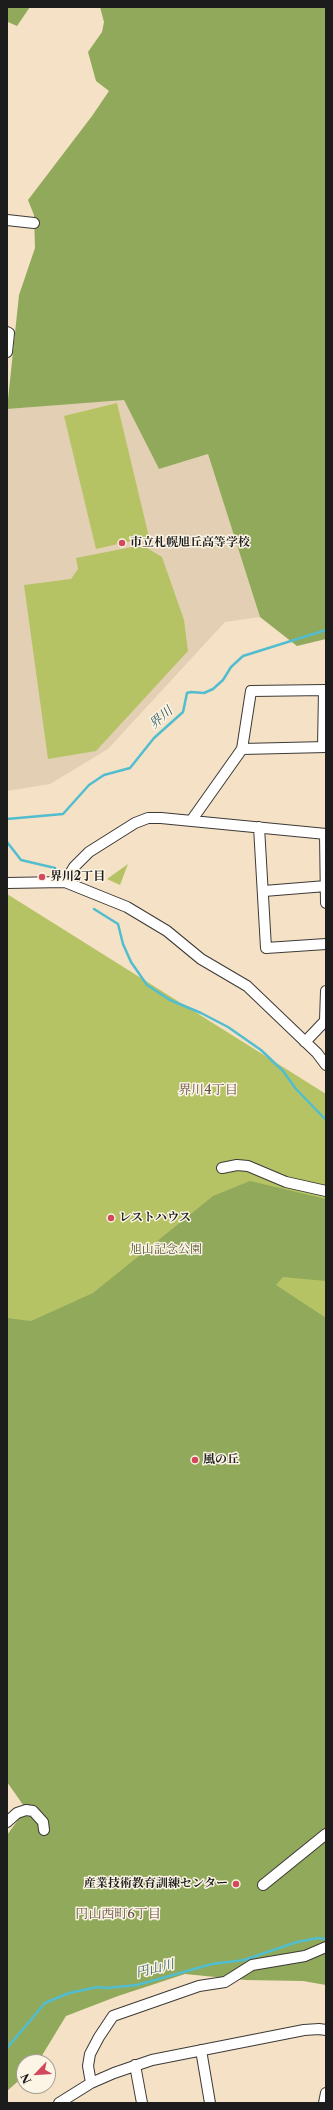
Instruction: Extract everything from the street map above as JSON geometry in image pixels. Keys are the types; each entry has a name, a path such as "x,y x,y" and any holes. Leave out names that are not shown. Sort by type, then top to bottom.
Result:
{"street":[{"path":"7,220 34,223"},
{"path":"7,332 9,333 7,352"},
{"path":"191,821 242,749 251,691 325,690 325,747 242,749"},
{"path":"66,882 74,867 89,852 135,823 148,818 191,821 326,834 326,903"},
{"path":"259,827 264,891 266,948 326,944"},
{"path":"7,883 66,882 127,907 167,931 201,958 247,986 305,1042 326,1065"},
{"path":"264,891 326,886"},
{"path":"305,1042 325,1022 326,991"},
{"path":"222,1168 237,1165 248,1166 286,1182 326,1190"},
{"path":"7,1822 17,1813 26,1810 33,1812 43,1822 44,1830"},
{"path":"263,1884 326,1834"},
{"path":"91,2083 88,2066 90,2054 113,2016 199,1986 225,1982 252,1965 305,1956 326,1947"},
{"path":"60,2103 91,2083 135,2065 201,2050 324,2027"},
{"path":"201,2050 210,2103"},
{"path":"135,2065 142,2103"},
{"path":"324,2103 326,2093"}],"shaded area":[{"name":"市立札幌旭丘高等学校","path":"124,399 159,469 208,454 260,617 225,622 108,749 50,784 7,791 7,409"}],"green space":[{"path":"7,7 30,7 17,26 8,22 7,23"},
{"path":"100,7 326,7 326,639 297,646 260,617 208,454 159,469 124,400 7,409 19,295 35,248 34,215 28,200 92,116 109,91 96,81 88,52 102,32 104,22"},
{"path":"117,403 149,537 96,549 64,416"},
{"path":"142,545 162,557 184,620 188,651 96,751 48,759 24,585 71,579 78,569 76,558"},
{"path":"128,864 120,885 107,879"},
{"name":"旭山記念公園","path":"7,894 326,1094 326,1406 7,1434"},
{"path":"250,1181 326,1199 326,1281 283,1277 276,1285 326,1318 326,1985 303,1981 246,1980 185,1974 118,1996 66,2016 43,2054 16,2054 16,2083 7,2091 7,1835 26,1809 7,1782 7,1318 31,1321 93,1293 213,1196"}],"waterway":[{"name":"界川","path":"7,819 63,814 89,785 104,775 130,768 154,738 183,712 187,693 204,693 213,689 223,680 231,667 243,656 326,630"},
{"path":"7,842 21,860 55,868"},
{"path":"94,909 118,924 123,944 131,962 147,985 170,1000 201,1013 228,1027 261,1050 283,1071 296,1089 326,1120"},
{"name":"円山川","path":"7,2048 45,2003 69,1993 98,1987 106,1988 137,1985 212,1964 244,1960 297,1942 318,1938 326,1939"}],"place":[{"name":"市立札幌旭丘高等学校","path":"122,543"},
{"name":"界川2丁目","path":"42,877"},
{"name":"レストハウス","path":"111,1218"},
{"name":"風の丘","path":"195,1460"},
{"name":"産業技術教育訓練センター","path":"236,1884"}],"district":[{"name":"界川4丁目","path":"208,1090"},
{"name":"円山西町6丁目","path":"118,1914"}]}
